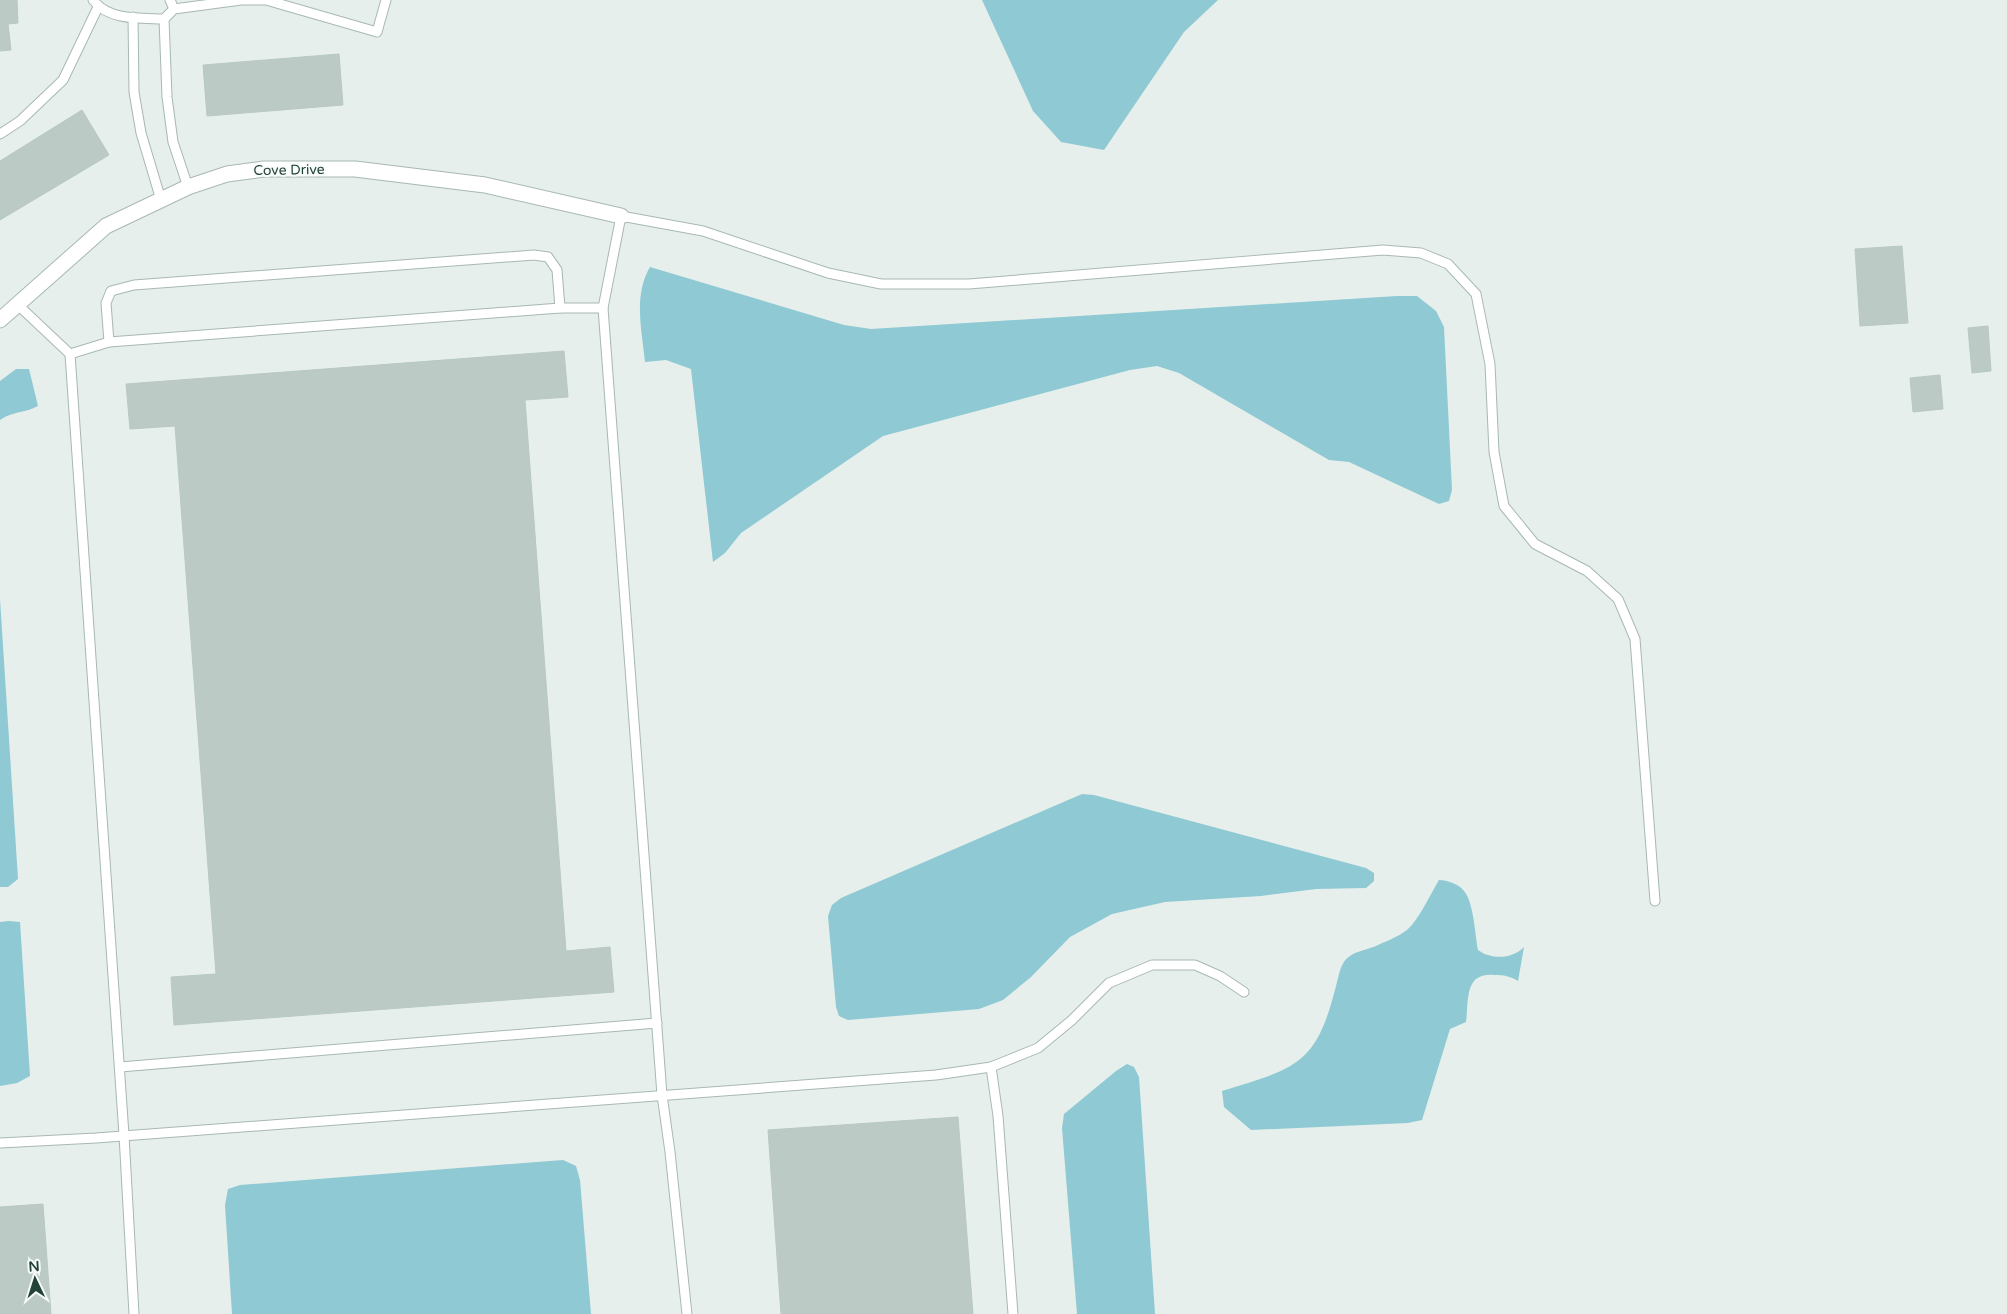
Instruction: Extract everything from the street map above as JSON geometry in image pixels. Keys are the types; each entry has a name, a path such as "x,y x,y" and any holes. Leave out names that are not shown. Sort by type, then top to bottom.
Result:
{"street":[{"name":"Cove Drive","path":"0,320 106,226 188,187 228,174 264,169 355,169 485,185 621,216"}],"lane":[{"path":"170,0 174,9"},
{"path":"188,187 174,142 167,97 164,19 174,9 241,0 266,0 377,32 386,0"},
{"path":"0,133 20,121 63,80 95,4 122,17 164,19"},
{"path":"133,17 134,92 141,133 161,200"},
{"path":"687,1314 662,1095 602,308 621,216 703,231 828,273 881,284 969,284 1383,250 1421,253 1448,264 1476,294 1490,364 1494,452 1504,506 1535,544 1587,571 1618,598 1635,639 1655,901"},
{"path":"109,342 106,304 111,291 134,285 173,282 534,255 548,257 557,270 560,308"},
{"path":"18,305 70,354 120,1067 134,1314"},
{"path":"70,354 109,342 560,308 602,308"},
{"path":"0,1143 936,1075 991,1067 1038,1048 1072,1020 1110,983 1152,965 1196,965 1220,976 1244,992"},
{"path":"120,1067 657,1023"},
{"path":"991,1067 998,1116 1013,1314"}],"water":[{"path":"982,0 1218,0 1184,32 1104,150 1061,142 1033,111"},
{"path":"650,267 844,325 871,329 1417,296 1436,311 1444,327 1452,490 1449,501 1439,504 1349,462 1329,460 1179,373 1157,366 1130,370 883,436 741,533 725,553 713,562 691,369 666,360 645,362 640,301 645,278"},
{"path":"16,369 29,369 38,406 0,420 0,381"},
{"path":"0,599 18,879 8,887 0,887"},
{"path":"1082,794 1094,795 1366,868 1374,873 1374,881 1366,888 1316,889 1261,896 1165,902 1112,914 1070,937 1031,977 1003,1000 979,1009 848,1020 839,1016 836,1007 828,916 832,905 841,898"},
{"path":"1439,880 1456,884 1467,896 1472,911 1478,950 1495,957 1502,957 1514,954 1524,947 1518,981 1504,976 1485,975 1473,982 1468,996 1466,1022 1450,1029 1422,1120 1408,1123 1251,1130 1224,1107 1222,1091 1268,1076 1285,1069 1299,1060 1311,1048 1320,1033 1344,962 1353,954 1400,935 1408,929 1419,915"},
{"path":"0,922 20,922 30,1076 17,1083 0,1086"},
{"path":"1127,1064 1134,1067 1139,1077 1155,1314 1077,1314 1062,1128 1064,1114"},
{"path":"563,1160 576,1166 580,1180 591,1314 232,1314 225,1205 228,1189 240,1185"}],"building":[{"path":"0,0 17,0 18,23 8,24 11,50 0,51"},
{"path":"339,54 343,105 207,116 203,65"},
{"path":"82,110 109,155 0,220 0,161"},
{"path":"1902,246 1908,323 1860,326 1855,249"},
{"path":"1988,326 1991,371 1972,373 1968,328"},
{"path":"564,351 568,397 525,400 566,951 610,947 614,992 174,1025 171,977 216,974 175,426 130,429 126,384"},
{"path":"1940,375 1943,409 1913,412 1910,378"},
{"path":"958,1117 973,1314 781,1314 768,1130"},
{"path":"43,1204 51,1314 0,1314 0,1207"}]}
